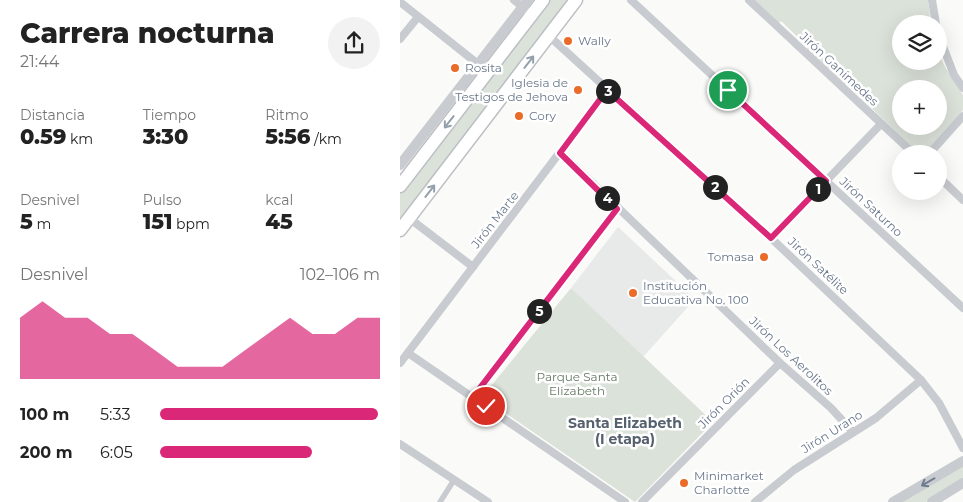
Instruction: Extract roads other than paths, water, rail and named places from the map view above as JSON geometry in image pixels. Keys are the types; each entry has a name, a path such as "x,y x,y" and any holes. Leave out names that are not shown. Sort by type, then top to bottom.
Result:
{"main road":[{"path":"400,186 527,7 543,0"},
{"path":"400,230 576,0"}],"street":[{"path":"514,0 527,7"},
{"name":"Jirón Saturno","path":"631,0 963,308"},
{"name":"Jirón Ganímedes","path":"749,0 904,145"},
{"path":"932,0 934,15"},
{"path":"400,2 483,68 400,165"},
{"path":"400,39 418,17"},
{"name":"Jirón Satélite","path":"549,36 771,238 921,380 939,403 963,448"},
{"path":"947,57 954,75 963,88"},
{"name":"Jirón Marte","path":"400,363 607,90"},
{"path":"937,145 963,116"},
{"path":"771,238 881,124"},
{"name":"Jirón Los Aerolitos","path":"560,153 780,363 831,408 852,431"},
{"path":"947,185 963,200"},
{"path":"473,397 617,209"},
{"path":"409,218 473,267"},
{"path":"408,353 625,502"},
{"name":"Jirón Orión","path":"642,502 780,363"},
{"name":"Jirón Urano","path":"755,502 794,470 852,431 876,418 921,380"},
{"path":"400,444 488,502"},
{"path":"893,502 963,461"},
{"path":"440,502 454,480"},
{"path":"932,502 963,483"}],"place":[{"name":"Wally","path":"568,41"},
{"name":"Rosita","path":"455,68"},
{"name":"Iglesia de Testigos de Jehova","path":"578,90"},
{"name":"Cory","path":"519,116"},
{"name":"Tomasa","path":"764,257"},
{"name":"Institución Educativa No. 100","path":"633,293"},
{"name":"Minimarket Charlotte","path":"684,483"}],"district":[{"name":"Santa Elizabeth (I etapa)","path":"625,432"}],"park label":[{"name":"Parque Santa Elizabeth","path":"577,384"}]}
